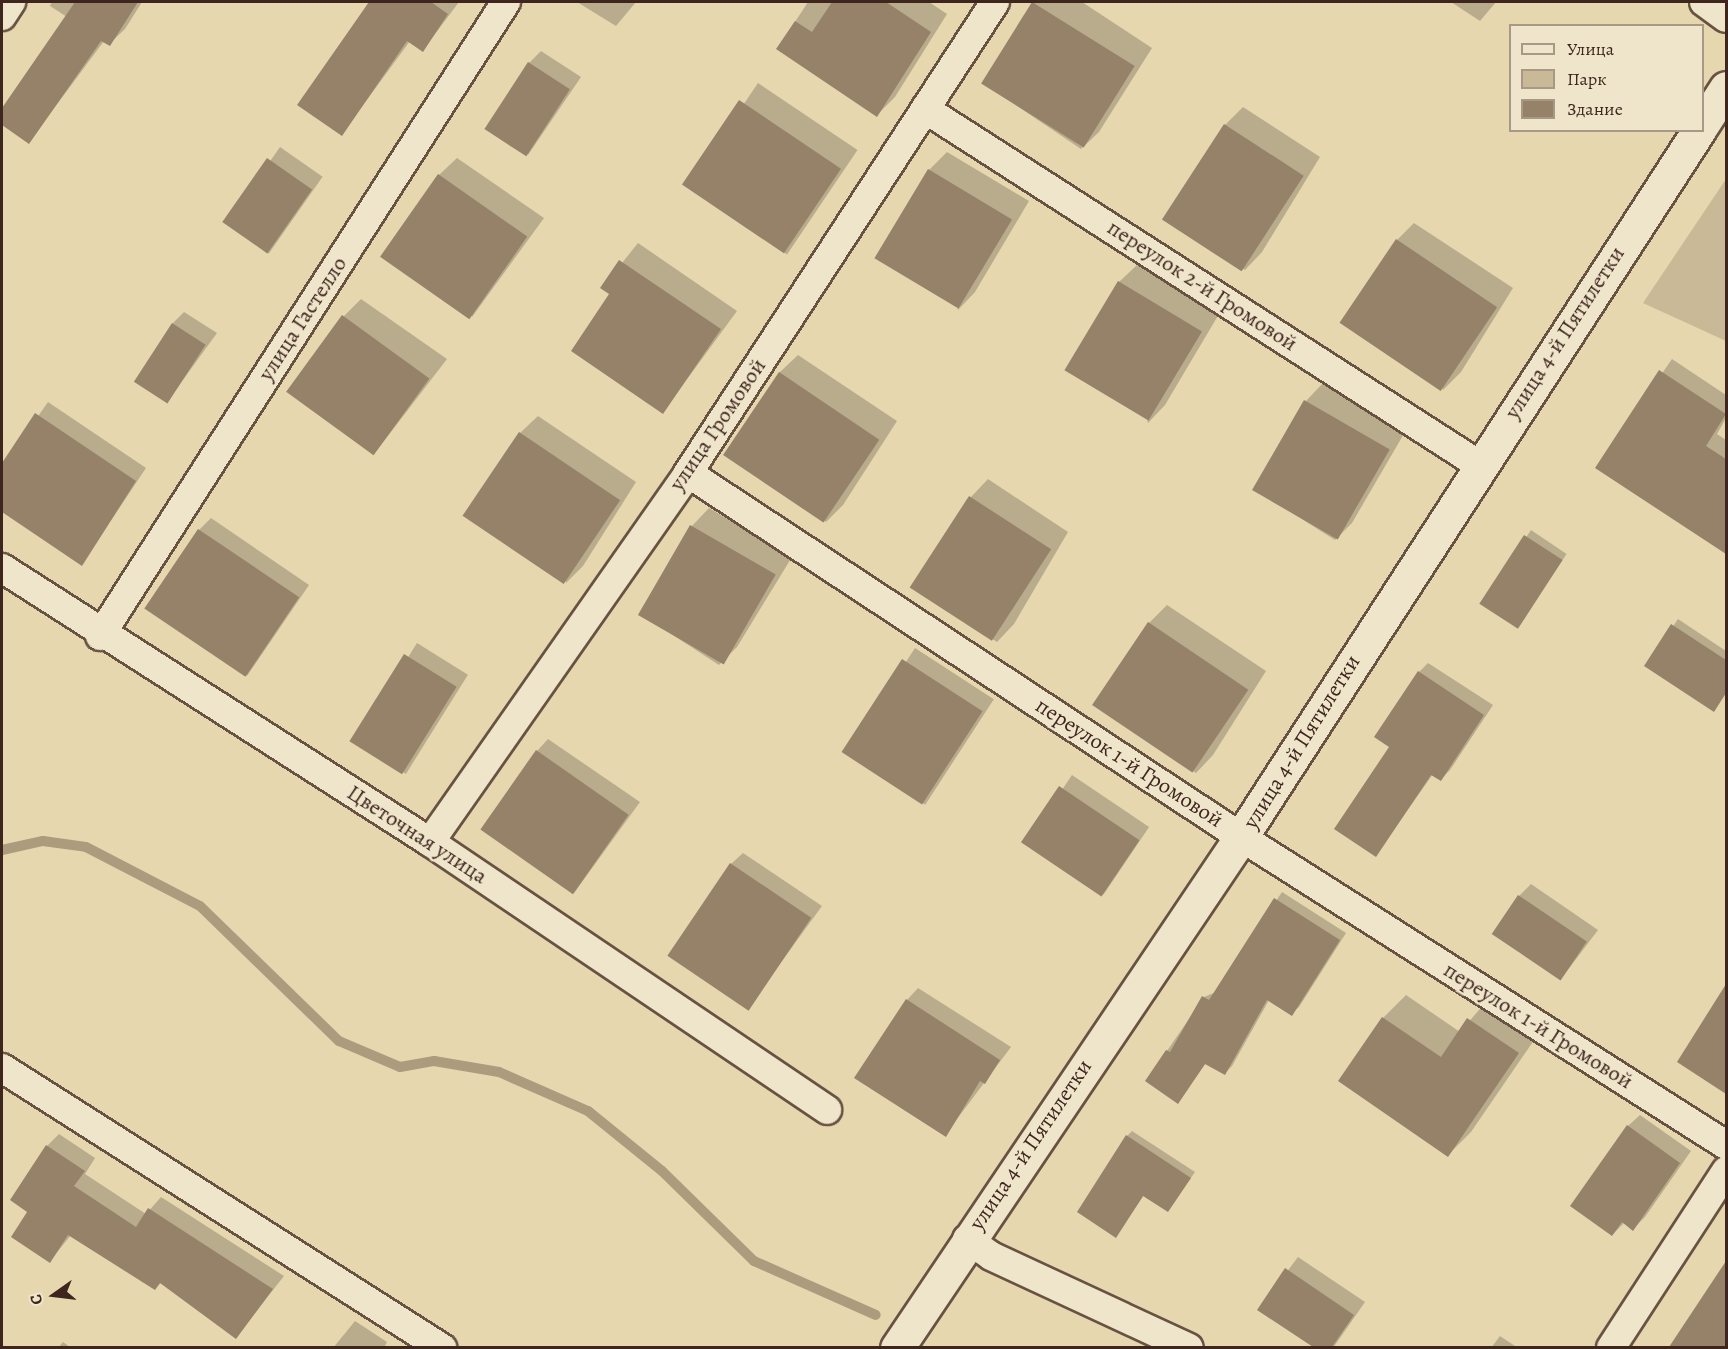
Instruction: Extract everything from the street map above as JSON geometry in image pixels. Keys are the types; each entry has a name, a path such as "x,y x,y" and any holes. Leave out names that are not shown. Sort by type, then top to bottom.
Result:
{"street":[{"path":"2,15 11,2"},
{"name":"улица Гастелло","path":"100,636 506,2"},
{"name":"улица Громовой","path":"430,842 688,473 995,2"},
{"path":"1704,2 1726,18"},
{"path":"1704,122 1726,88"},
{"name":"переулок 2-й Громовой","path":"925,109 1479,464"},
{"name":"улица 4-й Пятилетки","path":"897,1347 967,1239 1241,837 1479,464 1698,132"},
{"name":"переулок 1-й Громовой","path":"688,473 1241,837 1726,1145"},
{"name":"Цветочная улица","path":"2,568 100,636 430,842 827,1110"},
{"path":"2,1068 438,1346"},
{"path":"1611,1347 1726,1171"},
{"path":"967,1239 991,1256 1189,1347"}],"green space":[{"path":"1726,179 1726,341 1643,303"}],"building":[{"path":"75,2 138,2 110,46 101,41 29,144 2,125 2,108"},
{"path":"369,2 431,2 448,14 423,52 407,41 342,136 297,105"},
{"path":"832,2 886,2 931,32 877,117 776,49 795,21 812,32"},
{"path":"1032,2 1135,66 1084,148 981,83"},
{"path":"528,62 570,89 526,156 484,129"},
{"path":"739,100 841,169 784,253 682,185"},
{"path":"1224,124 1304,176 1242,271 1162,220"},
{"path":"267,158 312,190 267,253 222,222"},
{"path":"928,169 1012,219 958,309 874,258"},
{"path":"438,174 527,237 469,319 380,257"},
{"path":"1396,239 1497,307 1441,391 1340,323"},
{"path":"619,260 721,329 663,414 571,351 609,294 600,288"},
{"path":"1118,281 1202,331 1148,421 1064,370"},
{"path":"342,315 429,378 374,455 286,392"},
{"path":"172,323 206,345 167,403 134,382"},
{"path":"1659,370 1726,414 1706,446 1726,459 1726,554 1595,468"},
{"path":"779,372 879,440 823,523 723,455"},
{"path":"1304,400 1390,450 1338,540 1252,490"},
{"path":"35,413 136,481 82,566 2,512 2,463"},
{"path":"519,432 620,500 564,584 463,516"},
{"path":"969,496 1051,549 992,641 910,587"},
{"path":"690,525 776,574 724,665 638,615"},
{"path":"198,529 299,597 245,677 144,609"},
{"path":"1524,535 1563,560 1518,629 1479,604"},
{"path":"1148,622 1248,690 1192,773 1092,705"},
{"path":"1671,624 1726,660 1726,693 1714,712 1644,666"},
{"path":"404,654 457,687 402,774 349,741"},
{"path":"902,659 983,711 922,804 842,752"},
{"path":"1418,671 1484,715 1441,781 1431,775 1376,857 1334,829 1389,747 1374,737"},
{"path":"536,750 629,815 573,894 480,829"},
{"path":"1059,786 1139,840 1101,897 1021,842"},
{"path":"730,863 811,918 749,1011 667,956"},
{"path":"1518,895 1587,941 1561,980 1492,934"},
{"path":"1274,898 1340,940 1292,1016 1267,1000 1225,1075 1205,1064 1178,1104 1145,1081 1166,1050 1170,1052 1202,996 1209,1000"},
{"path":"1726,984 1726,1094 1677,1062"},
{"path":"906,999 1000,1060 985,1084 980,1081 946,1137 854,1078"},
{"path":"1382,1017 1441,1057 1467,1018 1519,1053 1448,1157 1338,1081"},
{"path":"1627,1125 1680,1163 1633,1231 1622,1222 1612,1236 1570,1206"},
{"path":"1126,1135 1191,1178 1168,1212 1143,1196 1116,1238 1077,1212"},
{"path":"46,1145 85,1171 74,1186 136,1227 148,1208 273,1289 236,1339 160,1283 155,1290 68,1235 50,1263 11,1237 27,1212 10,1200"},
{"path":"1726,1261 1726,1347 1669,1347"},
{"path":"1285,1268 1354,1315 1332,1347 1313,1347 1257,1310"}],"waterway":[{"path":"2,850 43,841 86,847 200,906 339,1041 400,1067 434,1061 499,1072 588,1111 662,1171 754,1261 876,1315"}]}
